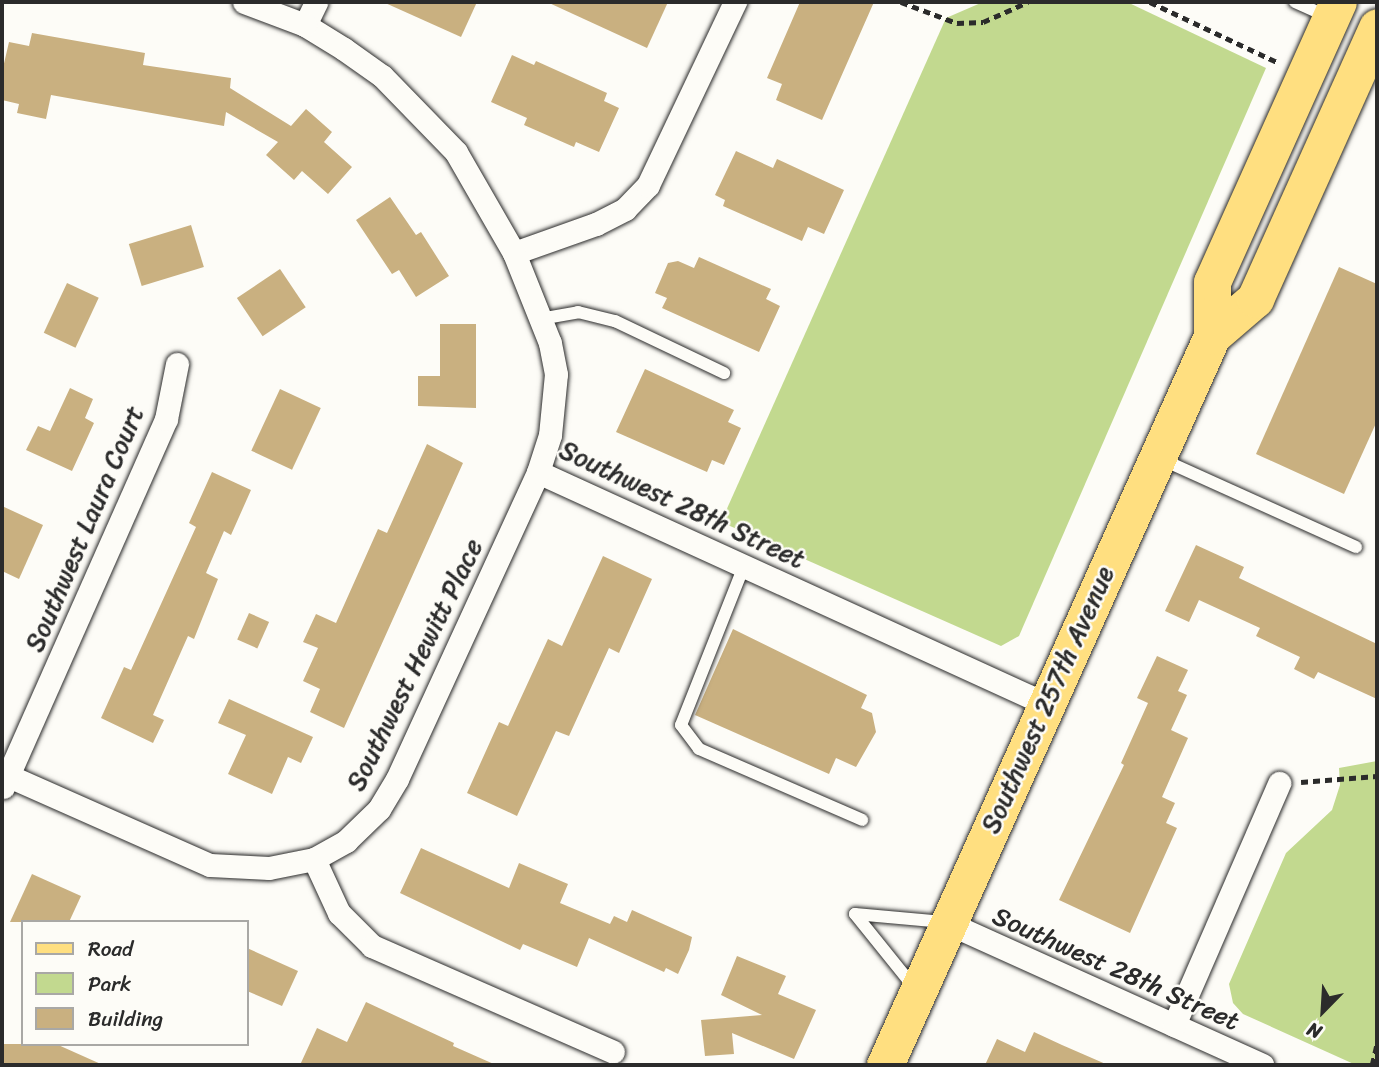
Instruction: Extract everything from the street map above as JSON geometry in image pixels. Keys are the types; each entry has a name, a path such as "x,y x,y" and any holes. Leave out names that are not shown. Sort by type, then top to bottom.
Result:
{"main road":[{"name":"Southwest 257th Avenue","path":"885,1065 1212,336 1212,282 1334,10"},
{"name":"Southwest 257th Avenue","path":"1212,336 1255,299 1377,27"}],"street":[{"name":"Southwest 28th Street","path":"244,2 305,25 382,76 426,118 456,152 514,253 540,319 556,374 556,408 538,472 1046,704"},
{"path":"305,25 316,2"},
{"path":"514,253 606,219 625,209 648,185 735,2"},
{"name":"Southwest Laura Court","path":"4,780 166,419 177,364"},
{"name":"Southwest Hewitt Place","path":"4,780 210,865 269,868 314,859 346,841 379,809 397,779 538,472"},
{"path":"1174,1026 1279,783"},
{"path":"314,859 339,914 372,946 613,1052"},
{"name":"Southwest 28th Street","path":"948,923 1262,1065"}],"lane":[{"path":"1295,2 1334,10"},
{"path":"540,319 578,312 615,321 724,373"},
{"path":"1157,457 1356,547"},
{"path":"744,566 681,725 699,748 862,820"},
{"path":"917,991 855,914 948,923"}],"path":[{"path":"901,2 957,23 983,22 1028,2"},
{"path":"1150,2 1305,76"},
{"path":"1279,783 1377,776"},
{"path":"1373,1065 1377,1043"}],"green space":[{"path":"983,2 1127,2 1266,68 1019,636 1001,646 721,522 946,18"},
{"path":"1377,761 1377,1065 1356,1065 1243,1014 1233,1003 1229,984 1286,853 1332,810 1340,785 1339,768"}],"building":[{"path":"383,2 477,2 461,37"},
{"path":"547,2 668,2 647,48"},
{"path":"800,2 874,2 822,120 776,100 782,84 767,78"},
{"path":"32,33 145,53 143,65 231,78 230,88 291,126 306,109 332,132 324,142 352,167 328,194 302,171 294,180 266,155 278,142 226,112 224,126 51,95 46,119 17,113 19,104 2,100 2,72 9,42 29,46"},
{"path":"512,55 534,65 536,61 607,93 604,101 619,108 599,152 576,142 574,147 524,125 527,118 491,102"},
{"path":"736,151 773,168 777,159 844,190 824,234 808,227 802,241 723,206 725,200 715,195"},
{"path":"390,197 416,235 421,232 449,276 416,297 399,270 392,274 356,220"},
{"path":"191,225 204,267 142,286 129,244"},
{"path":"699,257 771,289 766,299 780,306 759,352 662,308 667,298 655,293 668,263 678,261 694,268"},
{"path":"1339,267 1377,284 1377,421 1344,494 1256,454"},
{"path":"280,269 306,307 263,336 237,298"},
{"path":"67,283 99,298 75,348 44,333"},
{"path":"440,324 476,324 476,408 418,406 418,376 440,376"},
{"path":"645,369 734,410 728,422 741,428 724,465 712,460 707,472 616,432"},
{"path":"70,388 93,399 85,418 94,423 72,471 26,450 38,426 50,431"},
{"path":"280,389 321,408 292,470 251,451"},
{"path":"427,444 463,463 344,728 310,712 320,689 303,681 318,648 303,642 316,614 336,623 378,529 387,533"},
{"path":"212,472 251,490 231,535 224,531 206,573 218,579 194,639 188,636 153,715 164,720 153,743 101,718 124,667 131,670 196,527 189,523"},
{"path":"2,506 43,525 19,579 2,571"},
{"path":"1196,545 1244,567 1239,578 1377,644 1377,699 1318,672 1314,679 1294,669 1300,657 1256,636 1260,628 1199,600 1189,622 1165,611"},
{"path":"603,556 652,579 619,653 609,648 569,736 556,731 517,816 467,793 499,722 508,726 548,639 562,646"},
{"path":"249,613 269,622 257,648 237,639"},
{"path":"733,629 867,695 861,708 872,713 876,732 856,767 836,758 829,774 695,715"},
{"path":"1157,656 1188,670 1178,691 1187,695 1171,730 1188,738 1162,797 1175,803 1166,823 1177,828 1130,933 1059,900 1124,765 1121,763 1148,703 1137,698"},
{"path":"229,699 313,737 301,763 288,757 272,794 228,774 246,735 218,723"},
{"path":"421,848 509,888 519,863 568,884 560,903 610,924 614,916 627,922 632,910 692,937 689,950 678,974 666,968 664,972 589,938 577,967 523,944 520,950 400,893"},
{"path":"32,874 81,896 70,920 10,922"},
{"path":"248,948 298,971 282,1006 248,991"},
{"path":"737,956 786,976 778,994 816,1010 794,1059 732,1033 734,1054 705,1056 701,1020 762,1015 721,995"},
{"path":"366,1002 496,1065 300,1065 317,1028 347,1042"},
{"path":"1034,1032 1108,1065 985,1065 997,1039 1025,1052"},
{"path":"2,1044 21,1044 60,1046 103,1065 2,1065"}]}
